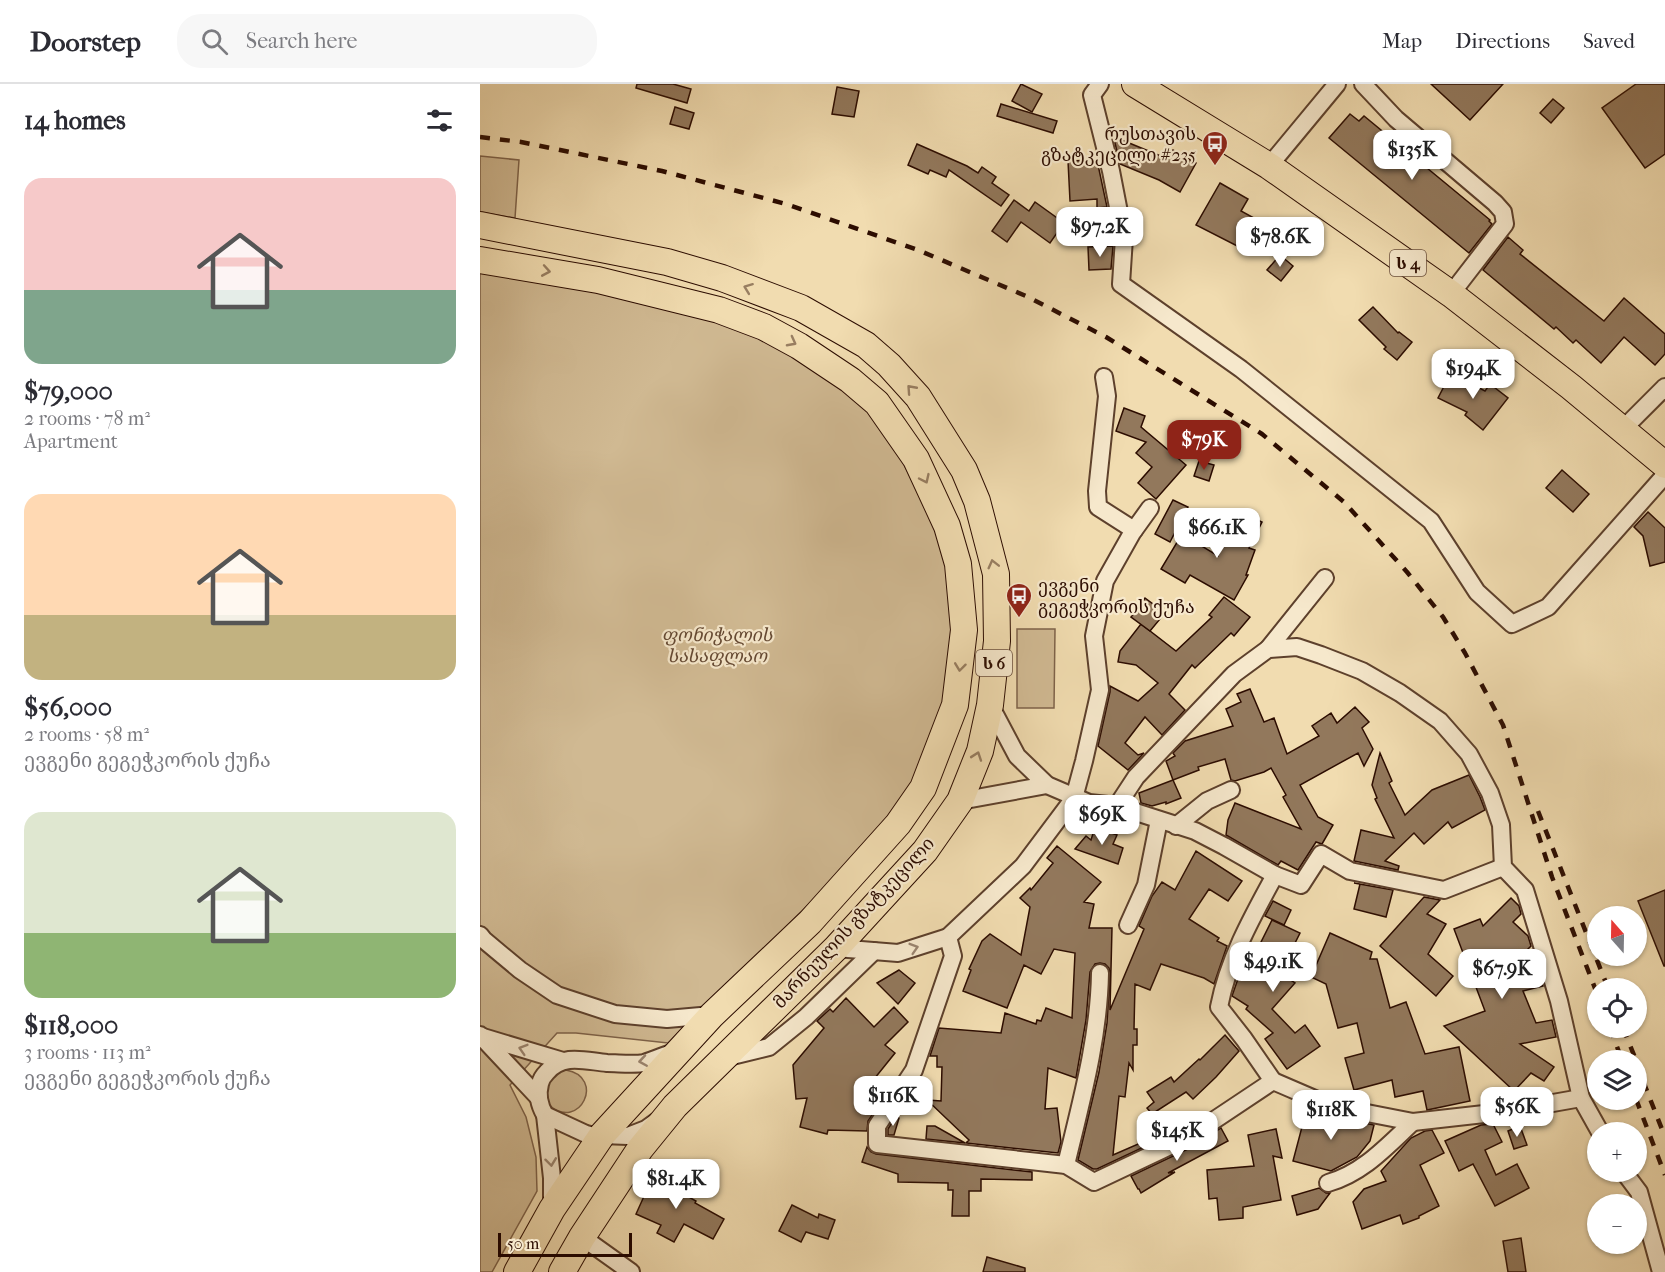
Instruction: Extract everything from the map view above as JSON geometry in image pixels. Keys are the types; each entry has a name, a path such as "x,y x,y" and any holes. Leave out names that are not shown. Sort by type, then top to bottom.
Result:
{"highway":[{"name":"ს 4","path":"1135,84 1269,166 1451,294 1665,465"},
{"name":"მარნეულის გზატკეცილი","path":"480,225 667,262 722,278 801,308 866,345 889,365 918,396 964,470 977,501 996,574 997,641 990,705 980,751 960,801 926,851 836,948 675,1106 640,1149 582,1237 562,1272"},
{"name":"მარნეულის გზატკეცილი","path":"480,260 598,280 719,310 764,327 799,346 850,380 877,403 916,459 947,526 958,564 964,630 955,705 923,788 898,824 810,922 712,1015 602,1135 552,1209 517,1272"}],"street":[{"path":"1100,84 1092,95 1111,171 1124,238 1120,284 1241,369 1431,521 1477,592 1512,624 1548,607 1665,475"},
{"path":"1269,166 1337,84"},
{"path":"1363,84 1396,119 1503,212 1505,224 1451,294"},
{"path":"1104,377 1107,396 1097,491 1098,507 1134,530"},
{"path":"1622,430 1665,387"},
{"path":"836,948 897,953 948,937 1023,866 1074,798 1100,690 1094,636 1105,581 1134,530 1150,508"},
{"path":"1117,806 1136,777 1234,674 1268,649 1325,578"},
{"path":"1268,649 1297,647 1362,671 1400,693 1440,721 1469,754 1490,793 1502,825 1503,867 1525,890 1559,1001 1581,1098 1594,1122"},
{"path":"990,705 1017,756 1047,785 1074,798 1117,806 1195,831 1275,875 1301,885 1321,854 1350,871 1444,890 1503,867"},
{"path":"960,801 1047,785"},
{"path":"1176,826 1207,801 1231,790"},
{"path":"1128,925 1146,885 1159,820"},
{"path":"1275,875 1251,918 1223,985 1219,1007 1273,1081 1331,1106 1413,1122 1502,1112 1581,1098"},
{"path":"480,935 520,970 557,995 615,1014 667,1019 712,1015"},
{"path":"948,937 953,956 914,1070 877,1126 877,1144 1066,1165 1094,1182 1189,1137 1273,1081"},
{"path":"724,1058 769,1047 806,1017 874,951"},
{"path":"1066,1165 1088,1071 1100,1002 1100,973"},
{"path":"481,1036 563,1061"},
{"path":"481,1036 538,1097"},
{"path":"675,1106 646,1129 628,1136 602,1135 597,1137 545,1114 538,1097 543,1076 551,1067 563,1061 578,1059 605,1063 643,1063 678,1050"},
{"path":"545,1114 552,1178 552,1209"},
{"path":"1328,1184 1343,1179 1366,1165 1413,1122"},
{"path":"1632,1182 1639,1192 1661,1272"},
{"path":"582,1237 630,1272"}],"green space":[{"path":"480,156 519,160 515,218 480,212"},
{"name":"ფონიჭალის სასაფლაო","path":"480,270 637,294 725,318 843,384 888,434 950,553 953,700 895,819 668,1043 557,1033 510,1085 526,1117 536,1157 537,1191 492,1272 480,1272"},
{"path":"1017,629 1055,629 1054,708 1017,708"},
{"path":"566,1070 578,1075 585,1082 586,1091 579,1108 570,1112 560,1112 549,1105 544,1085 559,1071"}],"building":[{"path":"637,84 673,84 691,89 687,103 636,88"},
{"path":"1021,84 1042,94 1032,112 1012,101"},
{"path":"1431,84 1503,84 1470,120"},
{"path":"1636,84 1665,84 1665,154 1645,168 1602,108"},
{"path":"837,87 859,91 854,117 832,114"},
{"path":"1553,99 1564,108 1551,123 1540,113"},
{"path":"1001,104 1057,121 1053,133 997,116"},
{"path":"675,107 694,113 689,129 670,124"},
{"path":"1350,114 1359,121 1364,116 1490,220 1492,224 1469,253 1329,138"},
{"path":"1117,138 1168,159 1173,150 1196,163 1180,192 1159,180 1120,164 1115,143"},
{"path":"917,144 978,173 982,167 996,177 992,183 1009,195 1001,206 949,170 946,177 930,170 928,174 908,165"},
{"path":"1097,160 1107,207 1097,208 1097,199 1070,201 1068,161"},
{"path":"1220,183 1248,199 1241,211 1263,223 1247,251 1196,225"},
{"path":"1014,200 1029,211 1035,202 1064,223 1050,243 1021,222 1007,242 992,231"},
{"path":"1508,237 1523,250 1520,254 1604,321 1624,298 1665,334 1665,354 1655,365 1624,337 1601,363 1576,340 1573,343 1556,327 1554,329 1483,270"},
{"path":"1113,246 1111,269 1089,270 1088,247"},
{"path":"1280,255 1293,266 1281,281 1267,270"},
{"path":"1373,307 1398,333 1412,342 1397,360 1384,349 1386,347 1359,320"},
{"path":"1451,373 1485,391 1490,384 1508,398 1483,430 1465,415 1467,412 1438,398"},
{"path":"1124,408 1145,416 1141,427 1186,465 1156,499 1138,483 1152,467 1136,453 1146,442 1116,431"},
{"path":"1199,461 1214,465 1209,481 1194,476"},
{"path":"1562,470 1589,494 1573,512 1546,488"},
{"path":"1173,500 1188,507 1170,542 1155,534"},
{"path":"1241,512 1262,522 1249,548 1255,550 1246,575 1248,575 1234,600 1190,575 1185,583 1161,569 1182,534 1218,556 1224,539 1227,540"},
{"path":"1648,512 1665,528 1665,562 1650,566 1643,536 1634,527"},
{"path":"1224,597 1250,617 1234,636 1231,633 1195,668 1192,665 1169,694 1185,710 1162,735 1145,717 1125,743 1138,755 1144,753 1128,770 1098,746 1110,686 1138,701 1158,683 1136,665 1118,662 1120,651 1141,624 1176,651 1212,617 1209,615"},
{"path":"1145,598 1165,613 1150,631 1131,617"},
{"path":"1250,689 1264,722 1274,718 1287,754 1319,736 1312,726 1331,713 1337,723 1355,707 1369,722 1362,728 1373,749 1364,766 1358,753 1300,785 1318,817 1333,825 1322,844 1316,842 1298,870 1281,861 1278,865 1226,835 1228,820 1235,803 1301,829 1283,797 1286,795 1271,768 1235,781 1231,780 1225,759 1198,767 1199,770 1173,780 1166,761 1175,756 1173,753 1185,741 1233,726 1226,709 1241,702 1237,694"},
{"path":"1380,753 1392,781 1389,783 1405,815 1432,790 1469,775 1485,810 1452,828 1448,822 1424,844 1414,833 1385,861 1399,866 1398,870 1354,861 1361,830 1394,838 1375,799 1377,798 1372,785"},
{"path":"1173,780 1181,798 1152,806 1141,803 1139,793"},
{"path":"1095,827 1117,835 1113,844 1123,848 1118,864 1075,849 1086,836 1091,840"},
{"path":"1057,846 1101,882 1084,902 1094,904 1089,928 1112,928 1110,1010 1144,929 1139,926 1152,896 1162,882 1175,890 1196,851 1242,881 1228,901 1209,889 1189,919 1219,938 1217,941 1227,946 1214,984 1204,978 1161,964 1150,990 1135,984 1134,1029 1137,1029 1137,1045 1133,1045 1133,1070 1129,1063 1125,1097 1119,1096 1113,1155 1145,1141 1146,1146 1097,1169 1078,1160 1099,1072 1107,1023 1110,973 1105,964 1095,964 1090,972 1086,1020 1076,1078 1048,1068 1045,1109 1057,1108 1061,1142 1058,1153 966,1143 969,1140 927,1100 941,1101 942,1067 937,1067 937,1056 930,1056 939,1028 1001,1033 1005,1013 1036,1024 1037,1020 1041,1021 1046,1008 1072,1018 1075,953 1054,949 1041,974 1024,965 1007,1008 963,991 971,970 969,969 982,941 990,934 1021,955 1030,907 1020,898 1030,888 1031,890 1053,863 1047,858"},
{"path":"1360,884 1393,890 1386,917 1354,909"},
{"path":"1665,890 1665,966 1647,924 1647,906 1640,906 1638,901"},
{"path":"1424,897 1440,900 1427,914 1446,924 1428,954 1453,976 1436,996 1380,946"},
{"path":"1511,898 1519,906 1521,914 1513,922 1528,936 1531,946 1493,984 1539,972 1543,986 1523,991 1536,1023 1552,1020 1556,1037 1520,1044 1554,1067 1544,1081 1531,1073 1514,1091 1444,1026 1485,1011 1454,929 1480,919 1483,926"},
{"path":"1273,901 1291,910 1284,925 1265,916"},
{"path":"1272,920 1300,933 1280,973 1295,983 1272,1009 1295,1033 1305,1025 1320,1046 1287,1069 1265,1039 1273,1033 1246,1009 1248,1006 1232,996 1246,956 1249,952 1255,954"},
{"path":"1330,933 1372,952 1370,959 1377,959 1390,1008 1406,1002 1425,1054 1459,1047 1470,1101 1427,1110 1423,1091 1395,1097 1392,1080 1354,1090 1345,1058 1364,1053 1357,1023 1338,1028 1326,984 1311,977"},
{"path":"899,970 915,983 898,1004 877,983"},
{"path":"846,998 874,1027 894,1007 908,1022 885,1045 895,1053 862,1094 879,1105 868,1121 867,1131 828,1130 827,1134 800,1127 807,1098 796,1099 793,1065 824,1028 817,1021 830,1009 833,1012"},
{"path":"1225,1035 1239,1051 1216,1077 1193,1099 1186,1092 1152,1114 1147,1108 1154,1102 1147,1092 1171,1077 1174,1082"},
{"path":"1307,1108 1329,1116 1374,1125 1370,1141 1357,1157 1331,1171 1293,1161"},
{"path":"896,1116 899,1118 894,1135 888,1135 888,1129"},
{"path":"1493,1124 1502,1142 1485,1150 1496,1175 1517,1164 1529,1188 1495,1206 1473,1164 1459,1171 1445,1141 1481,1125"},
{"path":"927,1126 935,1126 965,1143 926,1139"},
{"path":"1520,1126 1527,1145 1514,1149 1508,1131"},
{"path":"1221,1128 1228,1141 1168,1173 1175,1172 1141,1193 1131,1176 1194,1146"},
{"path":"1276,1129 1282,1158 1273,1156 1281,1200 1243,1207 1243,1218 1219,1220 1217,1198 1209,1199 1207,1170 1254,1166 1248,1135"},
{"path":"1432,1130 1444,1153 1420,1165 1439,1206 1403,1224 1400,1215 1362,1229 1353,1202 1364,1189 1386,1181 1381,1171 1411,1138"},
{"path":"867,1147 876,1154 1032,1172 1032,1180 981,1179 981,1191 969,1191 969,1216 952,1216 953,1190 948,1190 948,1183 898,1182 898,1174 862,1162"},
{"path":"655,1172 674,1180 671,1187 724,1219 713,1239 684,1224 674,1242 657,1233 661,1225 636,1214"},
{"path":"1319,1188 1330,1193 1318,1209 1297,1215 1292,1196"},
{"path":"792,1205 818,1218 819,1214 835,1220 828,1239 806,1232 801,1242 779,1231"},
{"path":"1521,1238 1526,1272 1508,1272 1503,1241"},
{"path":"987,1257 1025,1268 1025,1272 983,1272"}],"railway":[{"path":"480,137 521,142 662,171 786,204 918,250 1026,296 1106,337 1262,434 1344,502 1407,572 1443,617 1465,653 1503,725 1552,877 1591,978"},
{"path":"1538,811 1604,978"},
{"path":"1614,1038 1618,1050"},
{"path":"1627,1038 1632,1050"},
{"path":"1647,1091 1665,1137"},
{"path":"1640,1110 1665,1175"}],"place":[{"name":"რუსთავის გზატკეცილი #235","path":"1215,167"},
{"name":"ევგენი გეგეჭკორის ქუჩა","path":"1019,619"}]}
